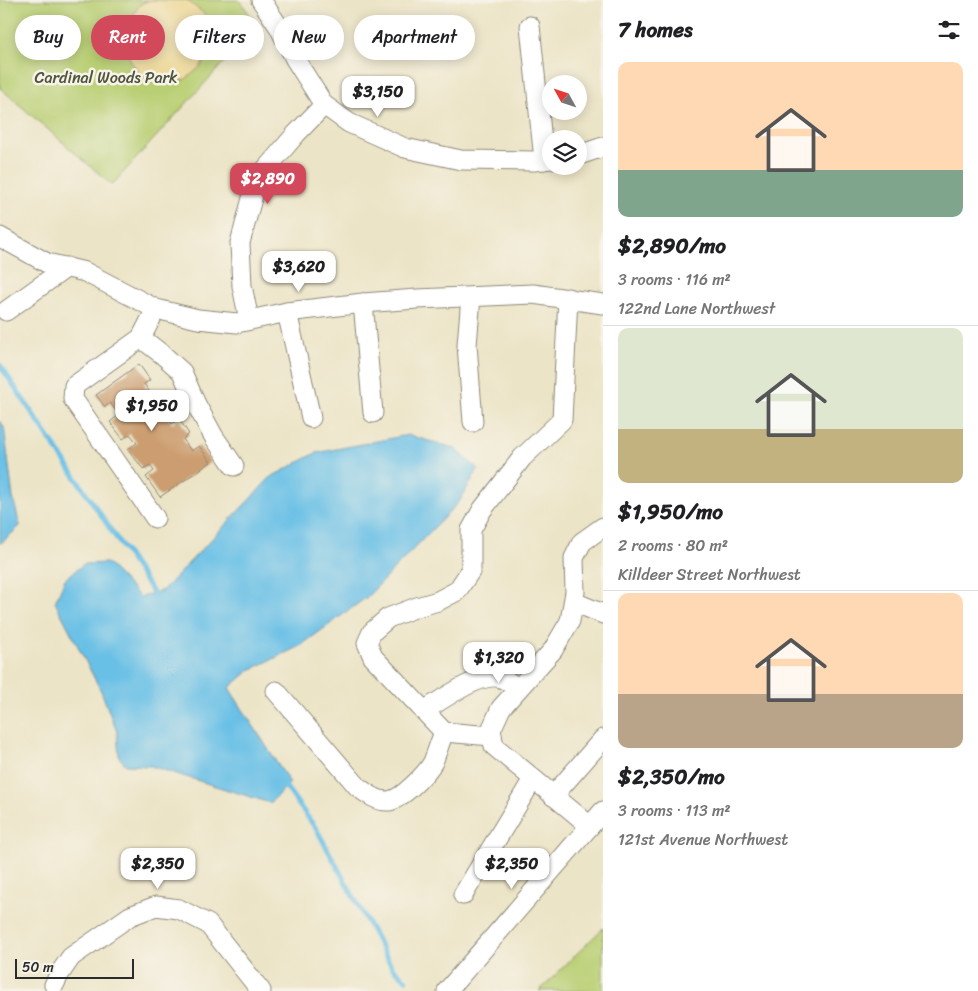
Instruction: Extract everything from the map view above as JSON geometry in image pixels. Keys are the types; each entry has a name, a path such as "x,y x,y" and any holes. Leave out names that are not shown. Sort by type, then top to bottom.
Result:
{"street":[{"path":"261,0 279,27 295,59 324,105 349,123 405,148 461,160 542,160"},
{"path":"530,26 544,130"},
{"path":"249,320 242,286 240,243 254,191 265,170 324,105"},
{"path":"587,152 603,147"},
{"path":"0,237 47,263 85,272 156,309 198,319 237,323 287,312 363,304 417,299 533,294 603,304"},
{"path":"6,311 67,267"},
{"path":"471,297 467,345 473,422"},
{"path":"492,736 444,732 373,657 367,643 372,632 388,618 438,601 457,591 471,570 471,530 482,510 522,458 562,420 568,298"},
{"path":"363,304 373,413"},
{"path":"155,518 73,399 74,386 141,338 156,309"},
{"path":"287,312 311,418"},
{"path":"141,338 182,372 196,404 214,437 234,466"},
{"path":"590,826 494,746 491,730 501,708 553,650 570,621 575,592 574,558 582,542 603,527"},
{"path":"574,602 603,614"},
{"path":"424,711 442,699 483,678 502,678 518,688"},
{"path":"276,691 358,787 370,797 388,801 395,799 414,785 432,763 444,732"},
{"path":"553,796 603,739"},
{"path":"463,895 532,779"},
{"path":"447,991 603,811"},
{"path":"54,985 70,957 130,916 156,906 179,908 208,924 261,991"}],"green space":[{"name":"Cardinal Woods Park","path":"0,0 239,0 250,15 175,15 175,60 226,60 112,185 0,88"},
{"path":"603,928 603,991 539,991"}],"sand":[{"path":"149,0 187,0 205,15 175,15 175,60 205,60 200,67 186,79 172,83 159,82 141,75 130,60 165,60 165,15 133,15 139,5"}],"water":[{"path":"0,421 4,427 13,498 20,526 0,544"},
{"path":"408,435 454,448 478,469 459,502 367,597 300,646 250,670 229,688 290,783 270,803 151,766 126,765 119,757 117,732 101,691 55,602 65,579 84,564 107,563 140,597 163,590 271,477 316,453"}],"building":[{"path":"139,364 150,380 144,384 152,395 160,393 169,406 163,410 172,424 179,419 189,434 183,439 191,451 199,446 211,462 160,497 146,477 154,471 150,465 143,469 128,449 137,443 130,434 123,439 110,422 119,415 110,403 105,407 96,395"}],"waterway":[{"path":"0,365 156,597"},
{"path":"283,783 317,830 392,967 406,980"}]}
